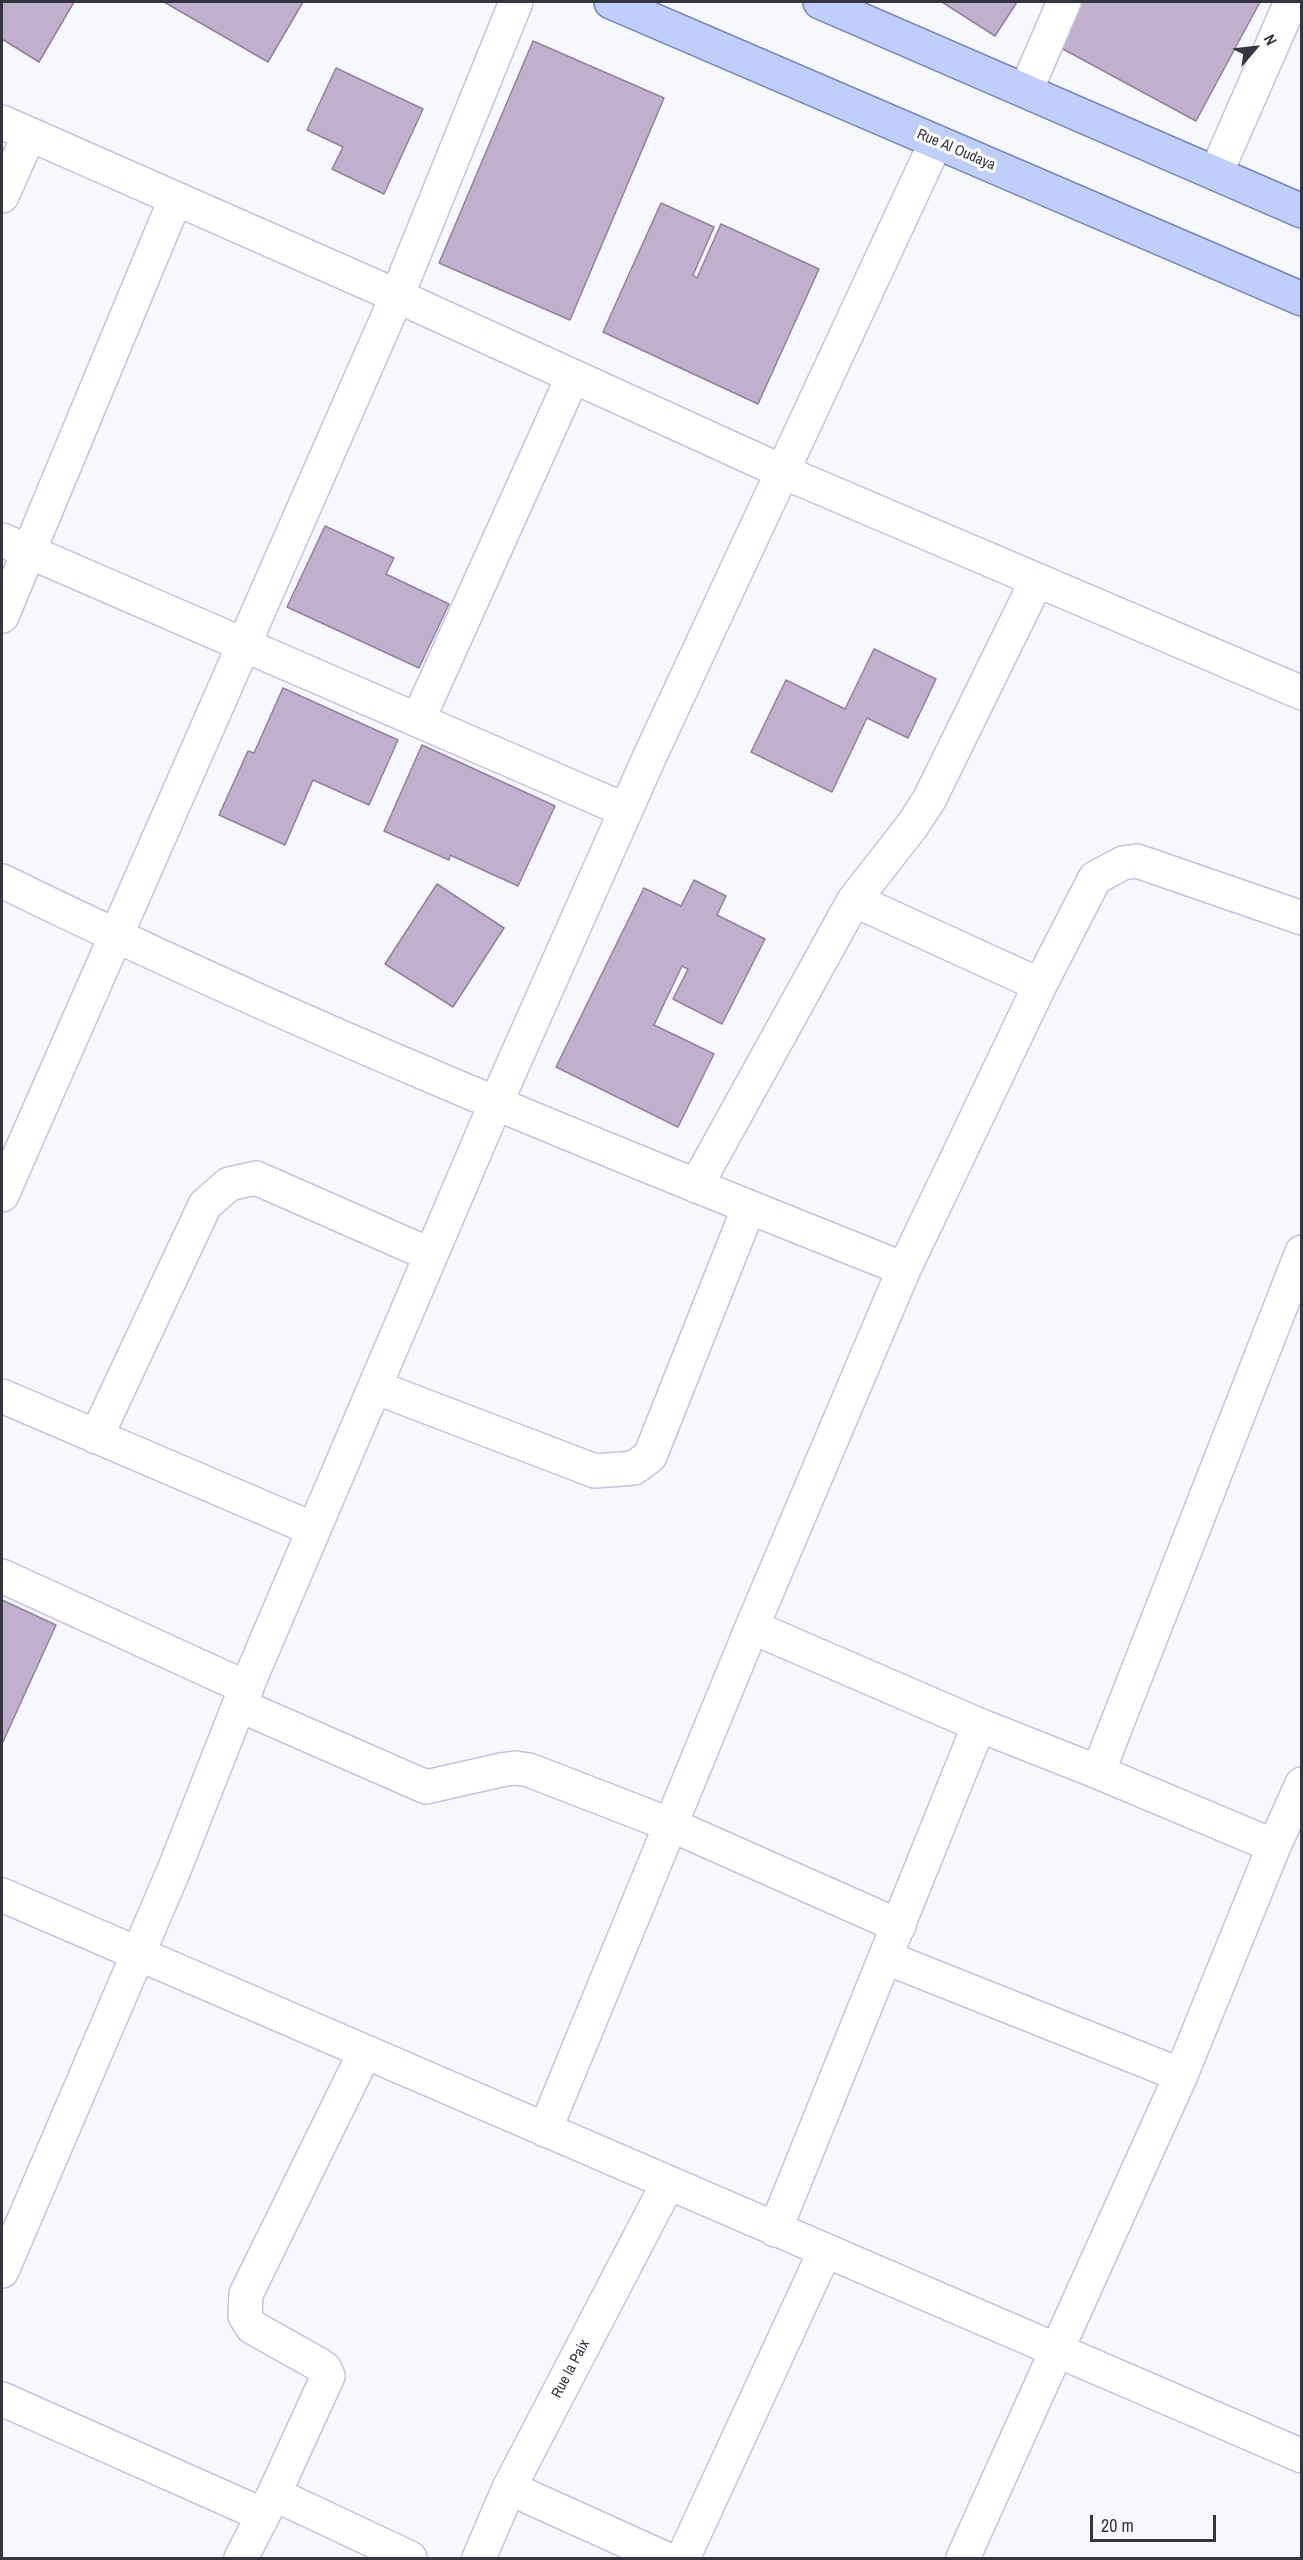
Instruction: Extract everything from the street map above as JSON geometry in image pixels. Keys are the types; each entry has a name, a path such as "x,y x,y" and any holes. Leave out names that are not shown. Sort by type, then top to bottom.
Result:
{"main road":[{"name":"Rue Al Oudaya","path":"611,2 1302,299"},
{"path":"826,3 1302,210"}],"street":[{"path":"2,1195 397,296 516,2"},
{"path":"1026,90 1064,2"},
{"path":"1216,173 1291,2"},
{"path":"2,196 15,129 397,296 781,471 1302,693"},
{"path":"2,2271 13,2212 138,1954 313,1529 495,1105 625,810 936,141"},
{"path":"2,616 16,546 175,200"},
{"path":"418,720 573,376"},
{"path":"16,546 625,810"},
{"path":"696,1186 854,900 912,826 929,800 1037,580"},
{"path":"545,2130 904,1269 1040,985 1095,878 1123,863 1137,861 1302,918"},
{"path":"2,881 116,937 495,1105 904,1269"},
{"path":"854,900 1040,985"},
{"path":"96,1437 205,1205 229,1184 256,1178 431,1255"},
{"path":"375,1387 595,1471 634,1468 650,1455 749,1208"},
{"path":"1098,1772 1291,1313 1302,1252"},
{"path":"2,1396 313,1529"},
{"path":"2,1576 426,1787 501,1770 514,1768 529,1770 671,1825 899,1926"},
{"path":"753,1627 979,1725 1274,1846"},
{"path":"775,2230 887,1958 979,1725"},
{"path":"963,2559 1181,2075 1274,1846 1302,1784"},
{"path":"2,1895 1302,2456"},
{"path":"887,1958 1181,2075"},
{"path":"242,2559 328,2376 325,2369 318,2364 252,2327 245,2316 246,2294 364,2052"},
{"name":"Rue la Paix","path":"479,2559 509,2488 668,2183"},
{"path":"683,2559 825,2251"},
{"path":"2,2399 410,2559"},
{"path":"509,2488 664,2559"}],"building":[{"path":"2,2 74,2 39,62 2,39"},
{"path":"164,2 303,2 268,62"},
{"path":"942,2 1017,2 995,36"},
{"path":"1072,2 1260,2 1196,121 1050,42"},
{"path":"533,41 664,98 570,320 439,263"},
{"path":"336,68 423,109 384,194 332,169 343,147 307,130"},
{"path":"661,203 714,227 693,275 697,278 721,224 819,269 758,404 603,332"},
{"path":"325,526 394,558 386,574 449,604 419,668 287,607"},
{"path":"874,649 936,679 908,738 867,718 832,792 751,752 786,680 845,709"},
{"path":"283,688 398,740 369,805 313,780 285,845 219,815 248,751 254,753"},
{"path":"422,745 555,806 518,886 450,855 449,860 384,831"},
{"path":"694,880 726,896 717,915 765,939 722,1024 673,999 688,969 682,966 654,1025 714,1054 678,1127 556,1067 644,888 681,906"},
{"path":"437,884 504,928 453,1007 385,964"},
{"path":"2,1600 56,1625 2,1744"}]}
